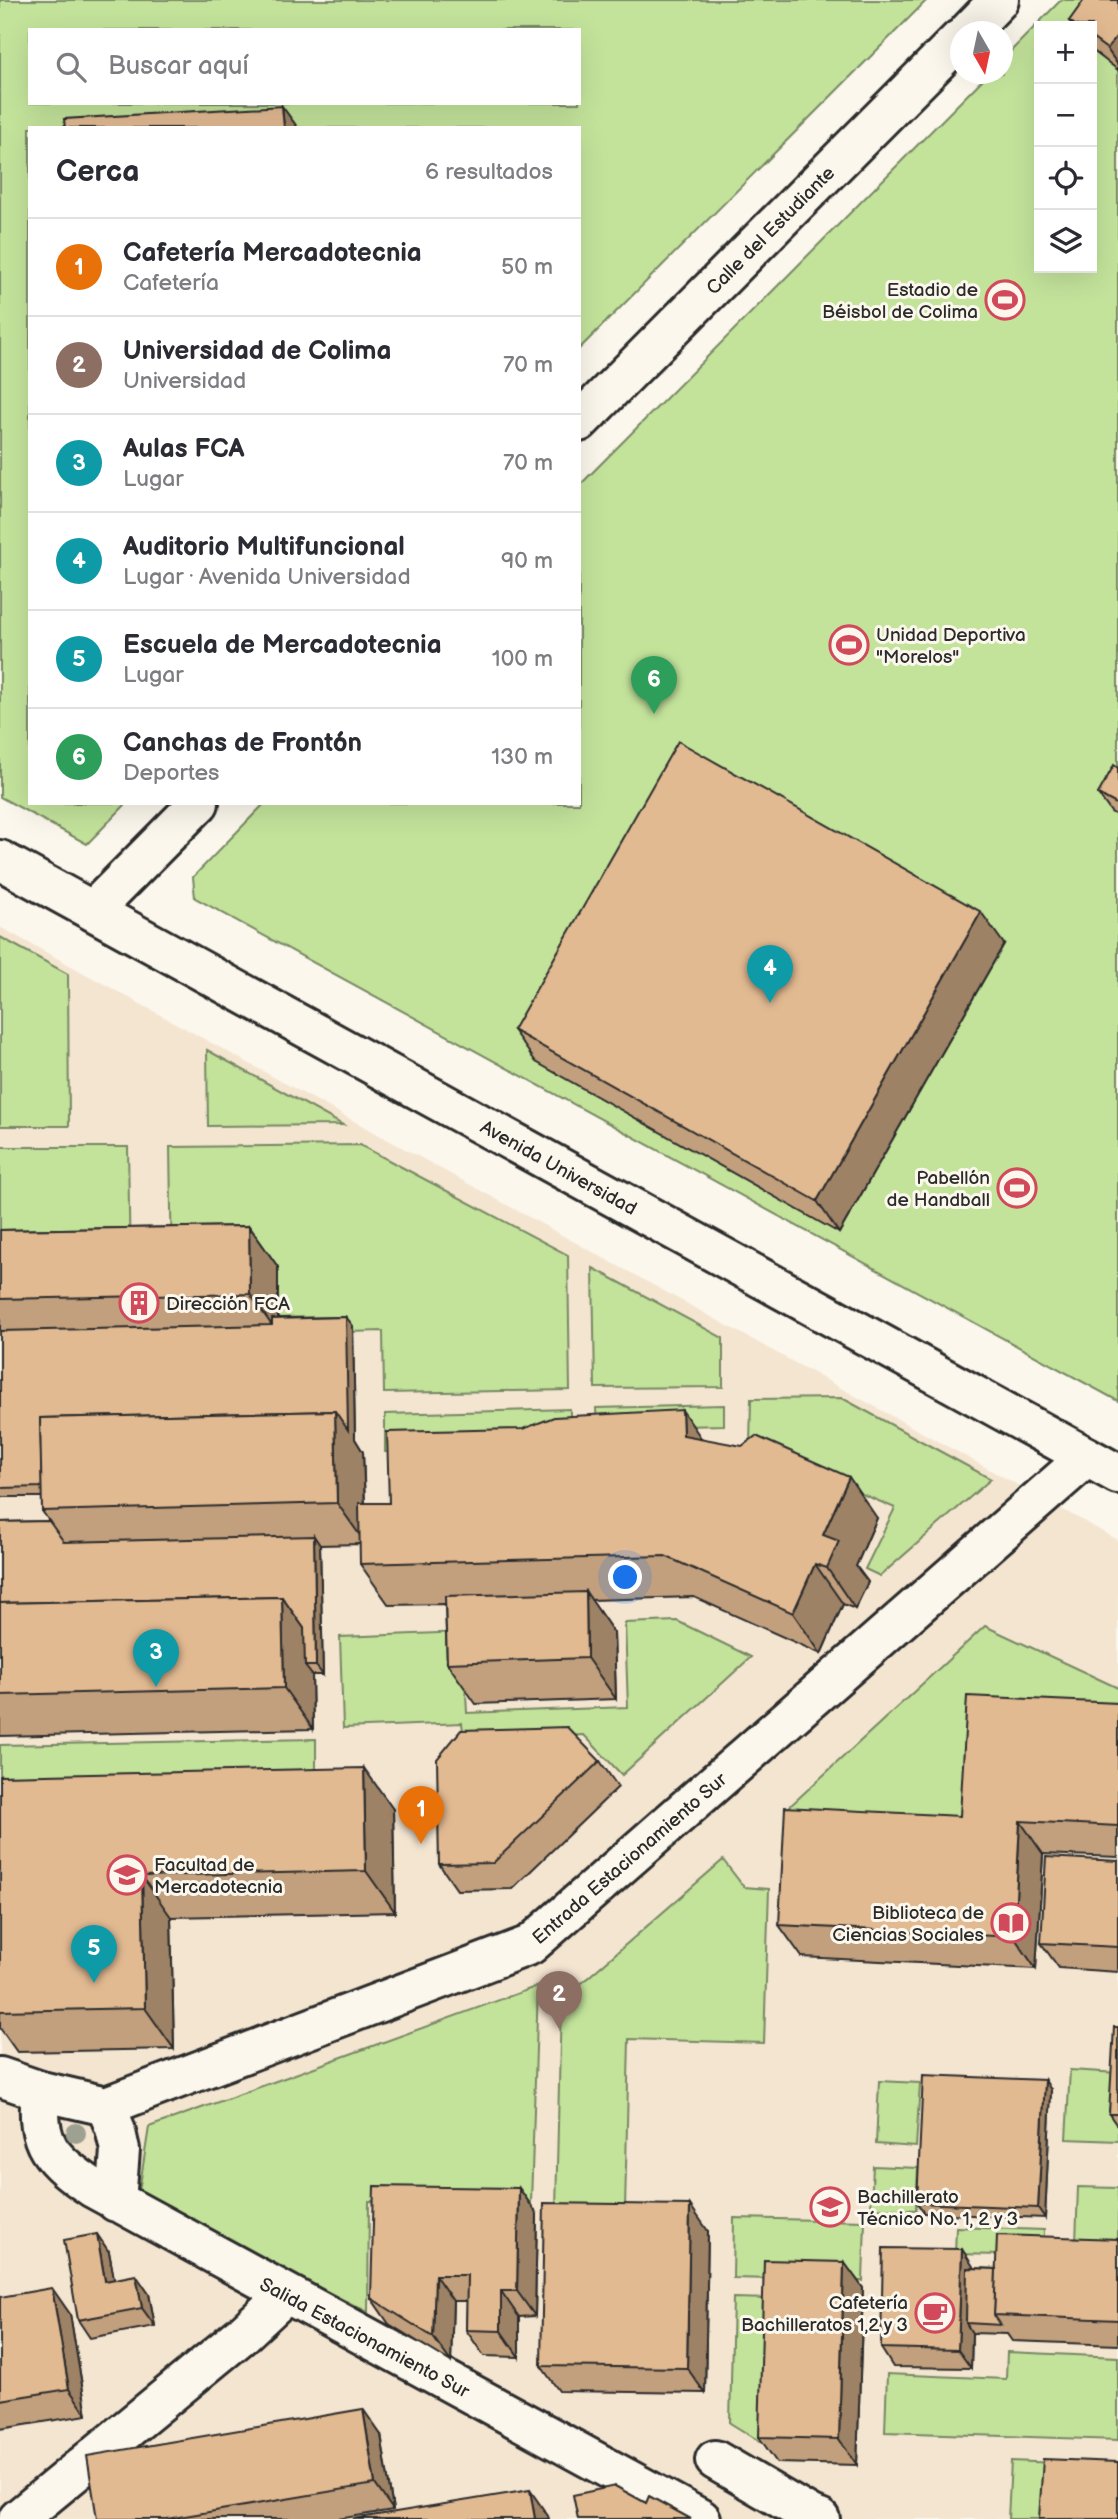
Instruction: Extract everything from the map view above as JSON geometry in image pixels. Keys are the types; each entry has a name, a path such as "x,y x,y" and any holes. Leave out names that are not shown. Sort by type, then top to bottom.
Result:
{"street":[{"path":"979,21 999,0"},
{"name":"Calle del Estudiante","path":"581,420 950,50"},
{"path":"93,910 197,805"},
{"name":"Avenida Universidad","path":"0,860 1103,1466"},
{"name":"Entrada Estacionamiento Sur","path":"106,2106 530,1945 1103,1466"},
{"path":"0,2077 41,2091 106,2106 120,2150 116,2202"},
{"name":"Salida Estacionamiento Sur","path":"41,2091 38,2116 49,2149 67,2170 116,2202 701,2519"},
{"path":"18,2519 243,2334 286,2294"},
{"path":"715,2459 820,2519"}],"shaded area":[{"path":"0,927 1118,1540 1118,2519 0,2519"}],"green space":[{"path":"0,0 927,0 581,347 581,126 28,126 28,805 125,805 87,844 0,797"},
{"name":"Unidad Deportiva \"Morelos\"","path":"1061,0 1118,0 1118,1401 195,898 193,877 263,805 581,805 581,484 978,84 1013,84 1013,49 1034,27 1034,273 1097,273 1097,21 1040,21"},
{"path":"0,937 68,974 69,1126 0,1126"},
{"path":"207,1050 343,1125 208,1126"},
{"path":"360,1145 568,1255 570,1390 384,1393 383,1331 278,1334 172,1269 170,1147"},
{"path":"0,1147 128,1147 130,1270 0,1272"},
{"path":"593,1268 723,1338 723,1387 595,1388"},
{"path":"842,1398 991,1479 880,1576 865,1569 895,1508 750,1446 751,1399"},
{"path":"724,1405 724,1425 597,1428 596,1408"},
{"path":"570,1409 570,1432 529,1449 385,1452 385,1414"},
{"path":"677,1621 751,1657 622,1775 584,1735 464,1740 462,1723 343,1728 340,1637 463,1632 467,1713 628,1707 625,1623"},
{"path":"985,1626 1118,1688 1118,1722 968,1837 812,1829 789,1807"},
{"path":"316,1739 316,1783 16,1789 0,1774 0,1745"},
{"path":"723,1860 744,1887 769,1889 764,2043 629,2039 625,2210 556,2209 561,2001"},
{"path":"538,1986 531,2203 369,2201 368,2312 138,2198 149,2127"},
{"path":"1070,2070 1118,2073 1118,2141 1066,2139"},
{"path":"879,2081 920,2083 916,2147 876,2144"},
{"path":"873,2166 918,2168 916,2210 871,2208"},
{"path":"1078,2187 1118,2188 1118,2245 1076,2243"},
{"path":"734,2218 865,2221 863,2281 733,2278"},
{"path":"956,2227 1044,2230 1043,2256 955,2254"},
{"path":"733,2298 773,2299 769,2447 730,2423"},
{"path":"1007,2352 1118,2357 1118,2440 885,2432 887,2374 1006,2379"},
{"path":"1011,2461 1055,2463 1053,2519 1008,2519"}],"building":[{"path":"1084,0 1118,0 1118,34 1107,49 1097,42 1097,21 1069,21"},
{"path":"282,106 284,126 65,126 64,119"},
{"path":"678,741 981,912 817,1201 513,1030"},
{"path":"1114,765 1118,768 1118,805 1098,794"},
{"path":"249,1226 250,1294 0,1299 0,1230"},
{"path":"346,1317 348,1430 335,1411 40,1418 42,1487 0,1488 0,1331 272,1325 272,1319"},
{"path":"682,1410 683,1435 742,1446 756,1436 849,1477 823,1535 839,1541 827,1568 815,1564 793,1613 665,1556 360,1564 359,1503 389,1503 387,1432 523,1429 554,1417"},
{"path":"335,1411 337,1503 42,1511 40,1418"},
{"path":"49,1521 64,1542 314,1536 316,1666 305,1666 304,1628 282,1597 0,1603 0,1522"},
{"path":"586,1592 587,1658 447,1663 445,1596"},
{"path":"282,1597 284,1688 0,1695 0,1603"},
{"path":"967,1696 1118,1703 1118,1826 1020,1821 1014,1937 779,1925 785,1807 960,1816"},
{"path":"567,1727 600,1761 493,1863 439,1864 437,1759 461,1730"},
{"path":"364,1768 366,1871 142,1876 145,2008 0,2011 0,1776"},
{"path":"1046,1857 1118,1861 1118,1947 1041,1943"},
{"path":"1114,2027 1118,2027 1118,2114 1109,2114"},
{"path":"923,2075 1045,2080 1038,2208 917,2203"},
{"path":"374,2186 519,2188 517,2291 501,2291 501,2331 466,2330 467,2275 435,2275 433,2337 371,2298"},
{"path":"544,2203 690,2205 687,2368 541,2366"},
{"path":"97,2234 105,2281 136,2275 142,2308 78,2320 64,2240"},
{"path":"997,2235 1118,2239 1118,2320 994,2315"},
{"path":"883,2248 962,2249 958,2350 881,2348"},
{"path":"764,2260 844,2262 839,2439 759,2437"},
{"path":"967,2268 996,2269 994,2315 1001,2325 966,2323"},
{"path":"52,2288 69,2389 0,2400 0,2297"},
{"path":"363,2409 375,2484 167,2519 97,2519 87,2456"},
{"path":"1043,2459 1118,2462 1118,2519 1039,2519"},
{"path":"615,2486 646,2503 649,2496 691,2519 578,2519 573,2495"},
{"path":"530,2490 535,2519 353,2519"}],"place":[{"name":"Estadio de Béisbol de Colima","path":"1005,300"},
{"name":"Unidad Deportiva \"Morelos\"","path":"849,645"},
{"name":"Canchas de Frontón","path":"654,714"},
{"name":"Auditorio Multifuncional","path":"770,1003"},
{"name":"Pabellón de Handball","path":"1017,1188"},
{"name":"Dirección FCA","path":"139,1303"},
{"name":"Aulas FCA","path":"156,1687"},
{"name":"Cafetería Mercadotecnia","path":"421,1844"},
{"name":"Facultad de Mercadotecnia","path":"127,1875"},
{"name":"Biblioteca de Ciencias Sociales","path":"1011,1923"},
{"name":"Escuela de Mercadotecnia","path":"94,1983"},
{"name":"Universidad de Colima","path":"559,2029"},
{"name":"Bachillerato Técnico No. 1, 2 y 3","path":"830,2207"},
{"name":"Cafetería Bachilleratos 1,2 y 3","path":"935,2313"}]}
